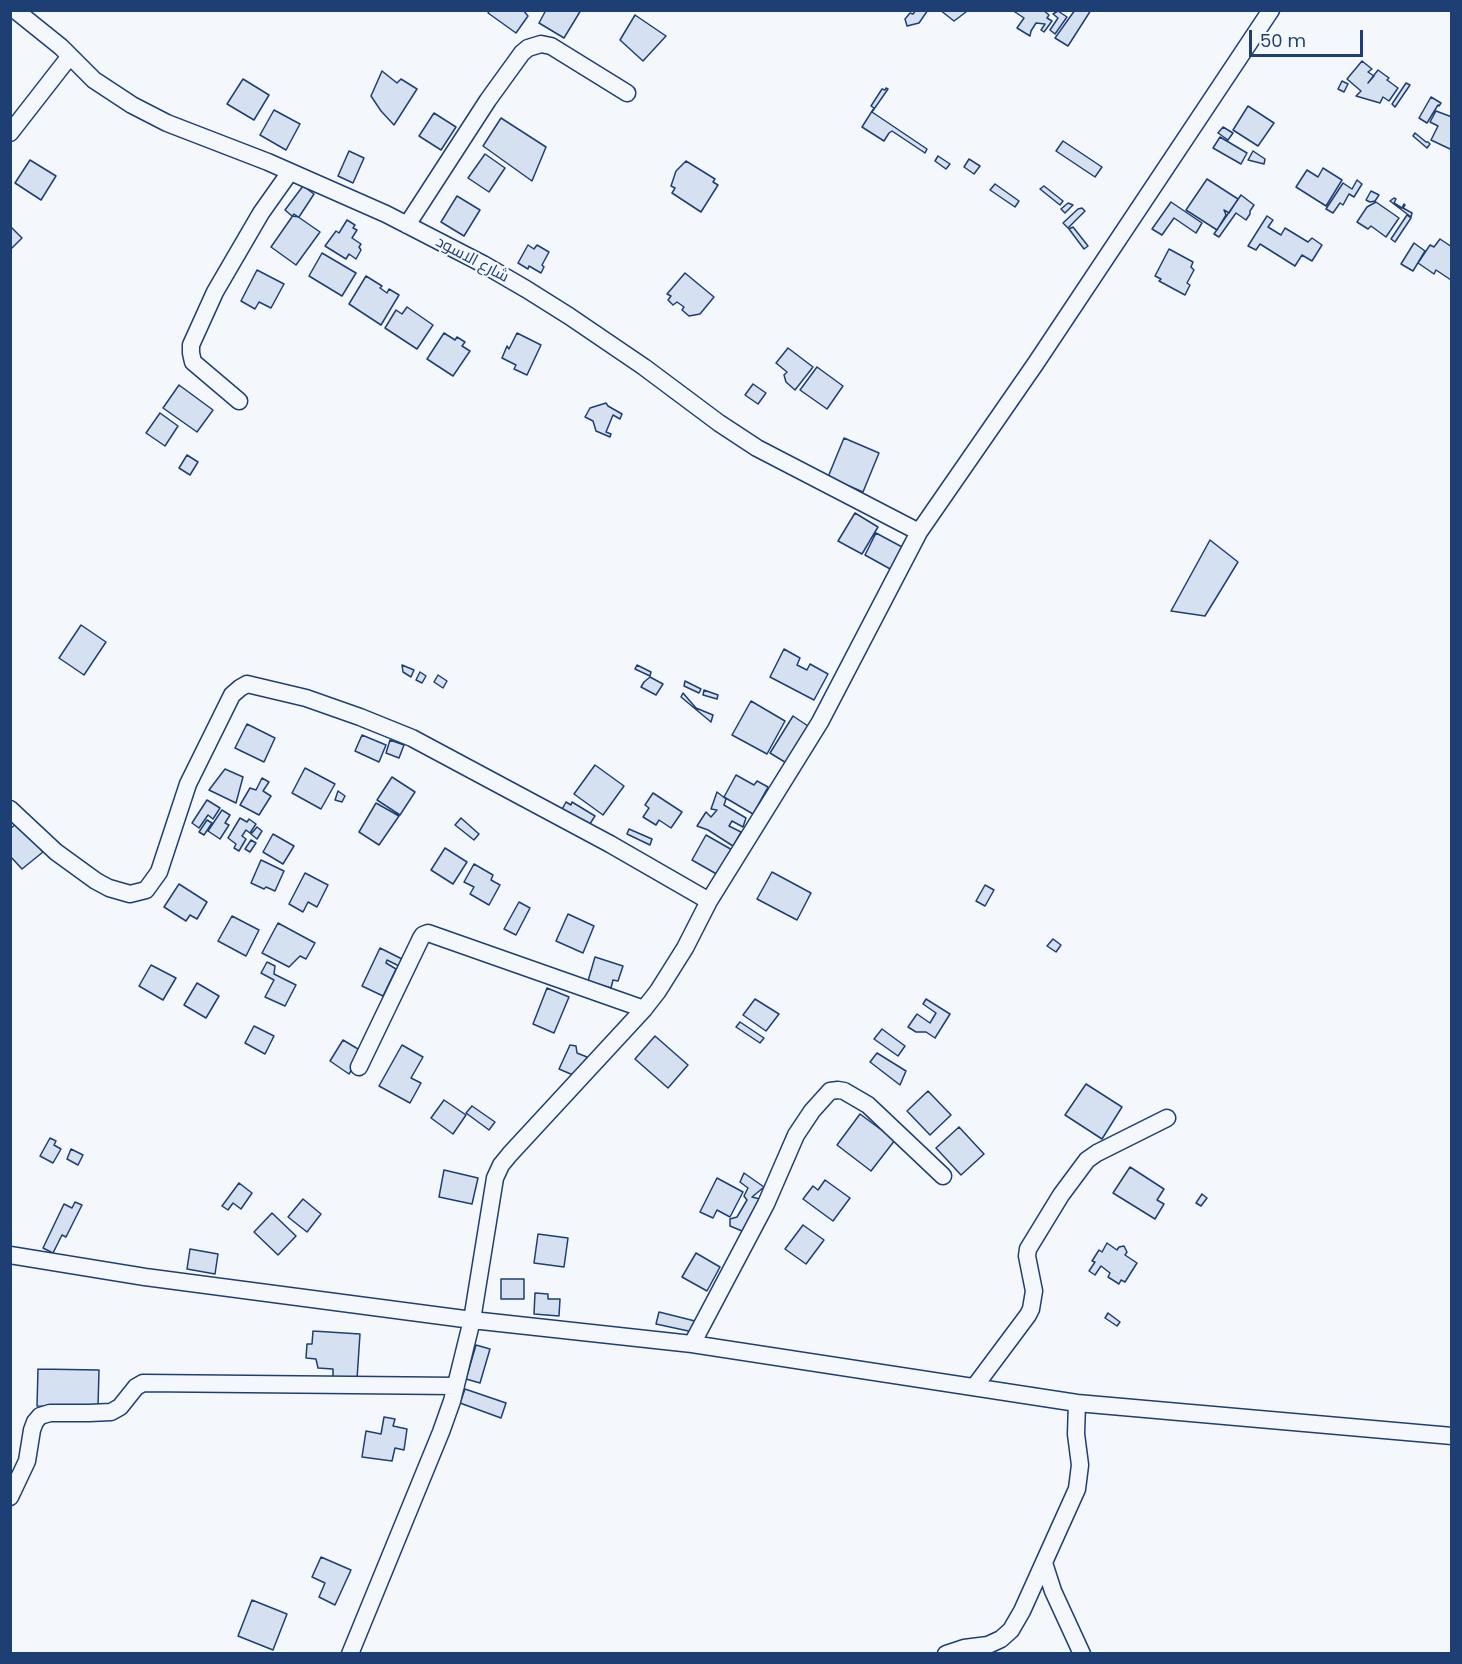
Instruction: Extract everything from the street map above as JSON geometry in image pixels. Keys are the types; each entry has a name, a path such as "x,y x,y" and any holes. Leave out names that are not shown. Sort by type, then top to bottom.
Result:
{"street":[{"name":"شارع الاسود","path":"15,10 37,26 94,80 132,105 167,123 290,172 386,214 483,264 526,289 644,367 719,423 757,448 919,532"},
{"path":"350,1653 441,1432 456,1386 472,1320 495,1178 501,1165 658,991 685,948 709,901 820,722 919,532 1036,363 1271,10"},
{"path":"407,225 488,100 528,48 541,44 552,46 627,93"},
{"path":"10,133 70,56"},
{"path":"239,401 193,362 191,345 221,281 261,213 290,172"},
{"path":"10,809 56,852 96,881 109,888 130,894 146,890 159,872 188,784 232,695 240,687 248,684 306,698 412,738 610,844 709,901"},
{"path":"359,1067 421,938 425,934 432,934 644,1009"},
{"path":"692,1344 766,1204 796,1135 812,1111 830,1091 844,1091 868,1105 943,1176"},
{"path":"975,1386 1031,1310 1034,1292 1028,1249 1087,1160 1167,1118"},
{"path":"10,1255 144,1277 472,1320 692,1344 1077,1403 1452,1436"},
{"path":"10,1497 27,1461 32,1430 40,1416 50,1413 111,1412 120,1407 136,1387 143,1383 456,1386"},
{"path":"946,1653 995,1643 1006,1635 1022,1611 1077,1489 1080,1465 1076,1434 1077,1403"},
{"path":"1044,1563 1053,1592 1082,1653"}],"building":[{"path":"490,10 523,10 528,16 516,33 488,13"},
{"path":"546,10 581,10 564,38 539,23"},
{"path":"916,10 928,10 919,23 907,26 905,19"},
{"path":"940,10 966,10 966,12 954,21"},
{"path":"1012,10 1043,10 1049,15 1047,18 1052,21 1044,32 1041,30 1045,24 1036,23 1030,36 1017,28 1024,18"},
{"path":"1075,10 1091,10 1068,46 1055,38"},
{"path":"1058,11 1067,17 1055,34 1050,30 1058,18 1053,14"},
{"path":"635,15 666,36 643,61 620,40"},
{"path":"1362,61 1372,69 1368,72 1374,76 1378,70 1398,88 1389,101 1383,97 1380,103 1356,96 1361,91 1347,79"},
{"path":"382,71 397,83 401,79 417,89 394,125 371,96"},
{"path":"243,79 269,95 254,120 227,104"},
{"path":"1342,81 1348,84 1344,92 1338,89"},
{"path":"1406,83 1410,85 1395,107 1392,104"},
{"path":"882,89 888,89 872,112 927,149 925,153 892,131 884,141 862,127 874,108 871,106"},
{"path":"1431,97 1441,103 1427,123 1419,118"},
{"path":"1248,106 1274,123 1258,146 1233,130"},
{"path":"274,110 300,124 286,150 260,135"},
{"path":"1436,111 1452,117 1452,147 1450,149 1431,140 1438,126 1430,122"},
{"path":"434,113 456,127 441,150 419,136"},
{"path":"501,118 546,147 532,181 483,146"},
{"path":"1223,127 1233,133 1228,140 1218,133"},
{"path":"1415,133 1430,144 1427,148 1413,136"},
{"path":"1220,137 1247,153 1241,164 1213,148"},
{"path":"1063,141 1102,167 1095,177 1056,151"},
{"path":"349,151 364,158 353,183 338,176"},
{"path":"1253,151 1265,159 1264,164 1248,160"},
{"path":"485,154 505,168 489,192 468,178"},
{"path":"938,156 950,164 946,169 935,161"},
{"path":"969,159 980,166 974,174 964,167"},
{"path":"30,160 56,176 41,200 15,183"},
{"path":"686,161 715,179 713,182 718,185 701,212 672,193 675,188 671,186 676,171"},
{"path":"1323,168 1342,180 1326,206 1296,187 1307,170 1318,177"},
{"path":"1207,179 1238,199 1229,213 1224,210 1226,215 1217,230 1186,210"},
{"path":"1357,180 1362,184 1354,197 1349,194 1343,205 1340,203 1333,213 1326,209 1343,183 1352,189"},
{"path":"995,184 1019,201 1015,207 990,190"},
{"path":"303,186 314,194 299,217 292,216 285,210"},
{"path":"1044,186 1063,201 1060,205 1040,189"},
{"path":"1371,191 1379,195 1375,201 1370,202 1366,200"},
{"path":"1241,195 1254,205 1246,220 1236,213 1219,237 1214,234"},
{"path":"457,196 480,210 464,236 441,222"},
{"path":"1396,199 1394,203 1402,208 1405,205 1403,208 1412,213 1411,217 1390,201"},
{"path":"1171,202 1202,223 1196,233 1174,218 1162,235 1152,229"},
{"path":"1376,202 1399,218 1386,237 1371,226 1368,229 1357,222 1367,207"},
{"path":"1068,203 1073,205 1065,213 1061,209"},
{"path":"1082,208 1085,211 1068,228 1063,223"},
{"path":"294,214 320,232 296,265 271,247"},
{"path":"1407,215 1411,218 1395,242 1391,239"},
{"path":"1267,216 1273,220 1268,227 1281,235 1285,228 1308,242 1312,238 1322,245 1312,261 1302,255 1295,266 1260,244 1256,250 1248,246"},
{"path":"347,220 355,225 353,228 357,230 352,238 361,244 359,247 361,250 356,259 349,254 346,259 325,246 336,231 339,233"},
{"path":"10,226 22,238 10,250"},
{"path":"1073,227 1088,246 1084,249 1069,229"},
{"path":"1440,239 1452,247 1451,280 1436,270 1434,274 1418,263 1430,245 1434,247"},
{"path":"1414,243 1425,251 1413,271 1401,264"},
{"path":"528,245 534,249 537,245 549,252 542,265 544,267 541,273 518,263"},
{"path":"1169,249 1193,262 1191,267 1194,270 1187,283 1190,285 1185,295 1159,281 1161,279 1155,276"},
{"path":"322,253 356,273 342,296 309,276"},
{"path":"257,270 284,284 271,308 259,302 255,309 241,301"},
{"path":"685,273 714,297 700,314 689,316 682,310 684,307 677,302 673,305 668,300 671,296 667,294"},
{"path":"366,276 382,286 380,288 387,293 389,289 399,295 381,325 349,304"},
{"path":"407,307 433,325 417,349 385,328 396,310 402,314"},
{"path":"444,333 455,340 457,337 465,342 462,346 470,351 453,376 427,359"},
{"path":"517,333 541,345 527,375 514,369 516,365 502,358 507,346 509,349"},
{"path":"788,348 813,367 795,390 786,382 784,375 787,372 776,363"},
{"path":"817,367 843,386 827,409 800,390"},
{"path":"753,384 766,393 758,404 745,395"},
{"path":"179,385 213,410 197,432 163,408"},
{"path":"606,403 622,414 620,419 613,415 606,432 611,434 610,437 596,431 593,421 585,417 590,408"},
{"path":"160,413 178,426 165,446 146,433"},
{"path":"844,438 879,453 863,492 828,477"},
{"path":"187,455 198,462 190,475 179,468"},
{"path":"855,513 878,527 862,554 838,541"},
{"path":"876,533 904,548 892,570 865,555"},
{"path":"1210,540 1238,562 1205,616 1171,611"},
{"path":"81,625 106,642 84,675 59,658"},
{"path":"784,649 800,658 797,665 807,670 810,664 828,674 814,700 770,677"},
{"path":"402,665 414,670 411,677 403,672"},
{"path":"637,665 651,672 650,676 635,669"},
{"path":"420,672 426,676 422,683 416,680"},
{"path":"438,675 447,681 443,688 434,682"},
{"path":"650,677 663,684 656,695 641,687"},
{"path":"685,681 701,689 699,693 684,686"},
{"path":"704,690 718,695 717,699 703,695"},
{"path":"683,693 696,708 713,715 711,722 681,697"},
{"path":"751,701 785,721 767,754 732,735"},
{"path":"793,716 811,728 788,764 770,753"},
{"path":"247,724 275,738 264,762 235,748"},
{"path":"362,735 386,745 379,762 355,751"},
{"path":"390,740 404,745 399,758 386,753"},
{"path":"595,765 624,786 603,815 574,794"},
{"path":"305,768 335,784 321,809 292,793"},
{"path":"225,769 243,777 236,803 209,790"},
{"path":"736,775 754,785 757,781 768,787 753,814 724,797"},
{"path":"392,777 415,792 400,815 377,800"},
{"path":"262,778 269,782 263,791 271,796 259,815 240,805 250,788 256,790"},
{"path":"338,791 345,796 342,802 335,800"},
{"path":"717,792 726,799 724,805 746,818 743,827 732,821 729,826 741,832 733,846 708,830 697,826 706,812 711,817 717,810 711,809"},
{"path":"653,793 682,812 671,828 659,820 656,825 643,817 649,808 645,805"},
{"path":"207,800 220,808 213,819 208,815 199,828 192,823"},
{"path":"566,802 571,805 572,802 595,816 586,830 560,813"},
{"path":"376,803 399,816 379,845 359,832"},
{"path":"222,810 230,815 225,823 229,825 220,839 208,831"},
{"path":"240,818 247,822 249,819 256,824 250,833 246,830 242,836 246,839 239,851 234,848 236,844 228,838"},
{"path":"461,818 479,834 474,840 455,825"},
{"path":"207,820 212,823 204,835 199,832"},
{"path":"18,822 43,852 22,869 10,856 10,829"},
{"path":"257,827 262,831 257,839 251,834"},
{"path":"629,829 652,839 650,845 627,834"},
{"path":"273,834 294,846 283,864 263,852"},
{"path":"706,835 734,851 720,876 692,860"},
{"path":"251,840 256,843 250,852 245,849"},
{"path":"445,848 467,862 453,884 431,870"},
{"path":"261,860 284,871 275,891 251,883"},
{"path":"474,864 493,875 491,880 500,885 489,905 470,894 474,887 464,882"},
{"path":"772,872 811,893 797,920 757,899"},
{"path":"305,873 328,885 317,907 308,902 303,912 289,904"},
{"path":"179,884 207,902 197,919 190,915 186,921 164,907"},
{"path":"985,885 994,890 985,906 976,901"},
{"path":"519,902 530,908 516,935 504,929"},
{"path":"568,914 594,926 583,953 556,941"},
{"path":"232,916 259,930 246,956 218,941"},
{"path":"278,923 315,943 306,959 300,956 289,967 262,953"},
{"path":"1053,939 1061,945 1056,952 1047,946"},
{"path":"380,948 402,959 399,966 387,960 386,963 396,969 383,996 362,986"},
{"path":"595,957 623,966 618,981 613,980 611,988 588,981"},
{"path":"267,962 275,966 274,974 296,985 285,1006 265,997 274,980 261,973"},
{"path":"151,965 176,978 163,1000 139,986"},
{"path":"197,983 219,996 206,1018 184,1005"},
{"path":"547,988 569,997 554,1033 533,1024"},
{"path":"755,999 779,1014 766,1031 743,1015"},
{"path":"926,999 950,1014 935,1038 926,1032 916,1032 908,1027 917,1014 930,1023 936,1013 923,1004"},
{"path":"740,1022 764,1038 760,1043 736,1027"},
{"path":"254,1026 274,1036 265,1054 245,1043"},
{"path":"882,1029 905,1046 898,1056 874,1039"},
{"path":"655,1036 688,1065 668,1088 635,1059"},
{"path":"343,1040 363,1052 349,1074 330,1061"},
{"path":"402,1045 423,1057 411,1078 421,1083 410,1103 379,1086"},
{"path":"570,1045 576,1046 577,1053 587,1057 580,1078 559,1069"},
{"path":"877,1053 906,1071 900,1085 870,1062"},
{"path":"1086,1084 1122,1107 1102,1139 1065,1115"},
{"path":"928,1091 951,1115 930,1135 907,1111"},
{"path":"444,1100 466,1115 453,1134 431,1118"},
{"path":"472,1106 495,1122 489,1130 466,1113"},
{"path":"860,1114 895,1140 871,1171 837,1145"},
{"path":"959,1127 984,1154 961,1175 936,1148"},
{"path":"50,1138 56,1141 54,1145 61,1149 53,1163 40,1156"},
{"path":"71,1149 83,1155 78,1165 67,1159"},
{"path":"1130,1167 1164,1189 1157,1200 1164,1204 1155,1219 1113,1193"},
{"path":"444,1170 478,1178 472,1204 439,1197"},
{"path":"744,1173 764,1187 752,1197 760,1199 742,1231 730,1226 730,1219 737,1217 747,1200 744,1196 748,1188 740,1182"},
{"path":"717,1178 743,1192 730,1217 717,1210 713,1218 700,1212"},
{"path":"825,1180 850,1198 833,1221 803,1199 813,1186 818,1190"},
{"path":"239,1183 252,1193 241,1209 233,1203 228,1210 222,1206"},
{"path":"1202,1194 1207,1198 1201,1206 1196,1203"},
{"path":"303,1199 321,1214 307,1232 288,1217"},
{"path":"75,1202 82,1205 66,1237 62,1235 53,1253 43,1248 64,1204 72,1208"},
{"path":"272,1213 296,1236 278,1255 254,1232"},
{"path":"803,1225 824,1240 806,1264 785,1249"},
{"path":"538,1234 568,1238 564,1267 534,1263"},
{"path":"1107,1243 1117,1250 1124,1246 1127,1252 1125,1255 1137,1263 1125,1282 1121,1280 1119,1284 1108,1277 1110,1273 1101,1266 1095,1275 1089,1271 1099,1250 1102,1252"},
{"path":"190,1249 218,1254 215,1274 187,1269"},
{"path":"696,1253 720,1267 707,1291 682,1277"},
{"path":"501,1279 524,1279 524,1299 501,1299"},
{"path":"535,1293 548,1294 548,1299 560,1299 559,1316 534,1314"},
{"path":"659,1312 695,1321 693,1332 656,1324"},
{"path":"1108,1313 1120,1322 1117,1326 1105,1318"},
{"path":"313,1331 360,1334 357,1379 333,1377 333,1369 318,1368 316,1359 306,1358 307,1344 312,1344"},
{"path":"476,1345 490,1349 480,1383 466,1379"},
{"path":"38,1369 99,1370 98,1407 37,1406"},
{"path":"465,1389 506,1403 501,1418 460,1403"},
{"path":"384,1417 395,1419 393,1426 407,1429 404,1450 395,1448 392,1461 362,1457 366,1431 381,1434"},
{"path":"321,1557 351,1570 335,1605 319,1597 325,1583 312,1577"},
{"path":"252,1600 287,1614 273,1650 238,1636"}]}
